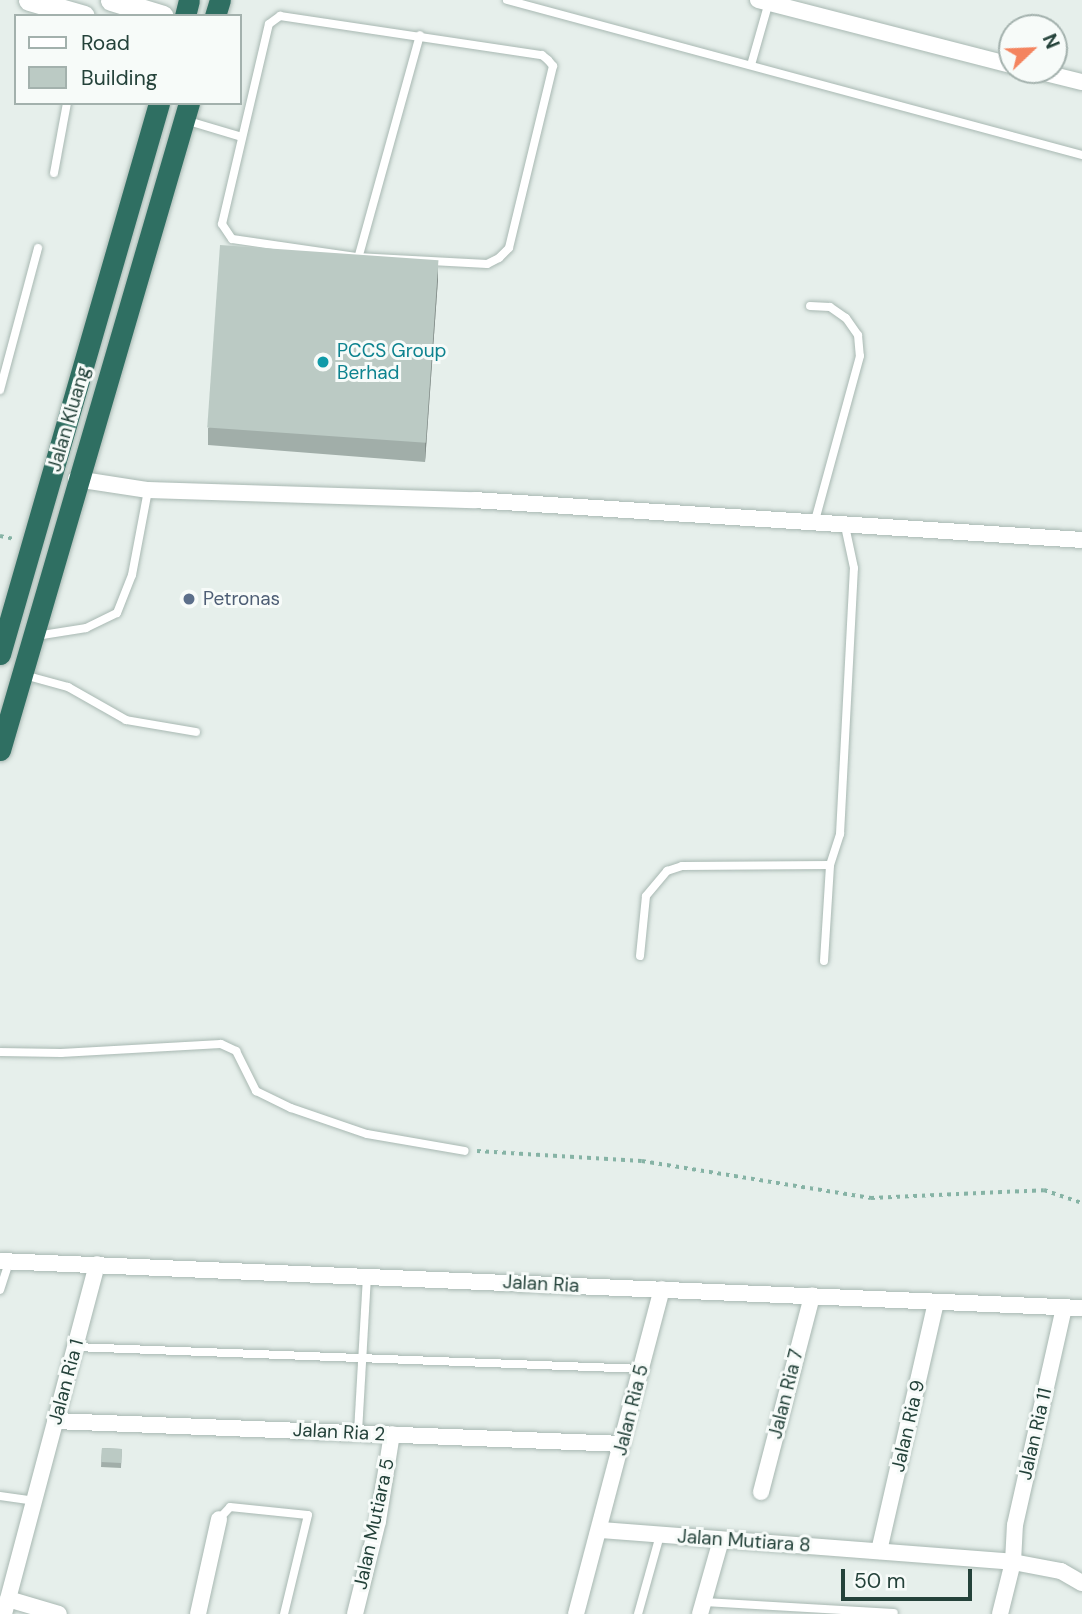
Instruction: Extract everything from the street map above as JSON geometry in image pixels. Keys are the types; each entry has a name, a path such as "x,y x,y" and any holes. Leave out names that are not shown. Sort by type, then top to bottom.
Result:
{"highway":[{"path":"144,105 147,145"},
{"name":"Jalan Kluang","path":"0,654 158,105"},
{"name":"Jalan Kluang","path":"0,750 76,479 186,111"}],"street":[{"path":"29,0 76,14"},
{"path":"111,0 156,14"},
{"path":"762,1 998,61"},
{"path":"76,479 148,490 461,499 1082,540"},
{"name":"Jalan Ria","path":"5,1260 1082,1308"},
{"name":"Jalan Ria 1","path":"6,1606 97,1264"},
{"name":"Jalan Ria 5","path":"576,1614 601,1530 662,1289"},
{"name":"Jalan Ria 7","path":"761,1492 811,1296"},
{"name":"Jalan Ria 9","path":"879,1551 936,1302"},
{"name":"Jalan Ria 11","path":"1000,1614 1013,1562 1015,1525 1064,1307"},
{"name":"Jalan Ria 2","path":"55,1421 622,1444"},
{"name":"Jalan Mutiara 5","path":"355,1614 378,1521 393,1434"},
{"path":"198,1614 219,1519"},
{"name":"Jalan Mutiara 8","path":"601,1530 1013,1562 1061,1571 1082,1583"},
{"path":"702,1608 721,1539"},
{"path":"6,1606 59,1614"}],"lane":[{"path":"507,0 1082,155"},
{"path":"751,65 762,1"},
{"path":"274,18 420,35 542,55 553,66 509,248 487,264 359,255 232,239 222,224 242,136 274,18"},
{"path":"359,255 420,35"},
{"path":"54,173 67,105"},
{"path":"186,111 242,136"},
{"path":"0,390 38,247"},
{"path":"810,306 830,307 846,318 858,335 860,356 814,524"},
{"path":"32,637 95,625 117,613 131,575 148,490"},
{"path":"824,961 830,866 840,834 854,568 845,526"},
{"path":"21,674 68,687 126,720 196,732"},
{"path":"640,956 646,896 667,871 682,866 830,866"},
{"path":"0,1052 61,1054 221,1044 236,1051 256,1091 291,1108 367,1134 465,1151"},
{"path":"0,1290 5,1260"},
{"path":"358,1432 367,1276"},
{"path":"75,1347 642,1368"},
{"path":"0,1496 34,1501"},
{"path":"219,1519 230,1507 308,1515 284,1614"},
{"path":"638,1614 660,1535"},
{"path":"702,1608 894,1613"}],"path":[{"path":"465,1151 642,1161 871,1198 1044,1190 1082,1203"}],"building":[{"name":"PCCS Group Berhad","path":"220,245 438,260 426,443 207,428"},
{"path":"102,1448 122,1449 121,1463 101,1462"}],"place":[{"name":"PCCS Group Berhad","path":"323,362"},
{"name":"Petronas","path":"189,599"}]}
